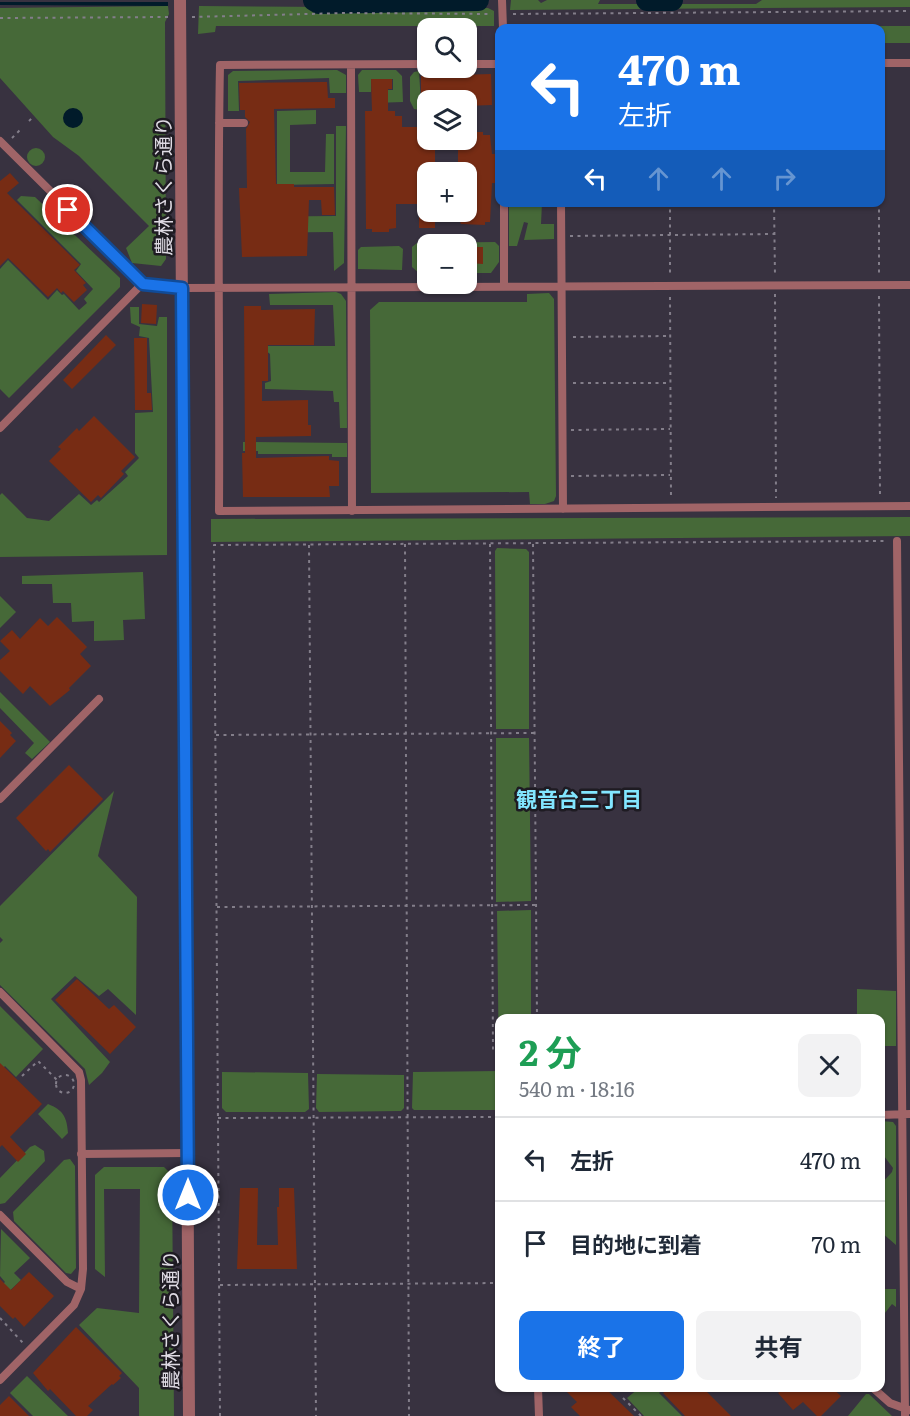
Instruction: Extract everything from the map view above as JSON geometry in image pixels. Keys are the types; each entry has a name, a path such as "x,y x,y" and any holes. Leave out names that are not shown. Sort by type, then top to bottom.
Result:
{"street":[{"name":"農林さくら通り","path":"180,0 189,1416"}],"lane":[{"path":"502,0 503,24"},
{"path":"885,63 910,63"},
{"path":"351,64 352,511"},
{"path":"417,64 220,65 219,511 910,506"},
{"path":"477,64 495,64"},
{"path":"219,123 244,123"},
{"path":"4,142 143,284 182,288 910,285"},
{"path":"504,207 504,287"},
{"path":"561,207 563,509"},
{"path":"0,428 143,284"},
{"path":"877,1392 890,1404 907,1412 907,1114 897,541"},
{"path":"0,799 99,699"},
{"path":"0,992 79,1072 81,1080 83,1269 81,1289 74,1305 0,1380"},
{"path":"885,1115 907,1114"},
{"path":"81,1154 188,1153"},
{"path":"0,1215 67,1282 81,1289"},
{"path":"538,1392 539,1416"}],"path":[{"path":"0,18 346,13 910,11"},
{"path":"29,121 34,117"},
{"path":"4,142 20,130"},
{"path":"670,207 671,507"},
{"path":"774,207 776,507"},
{"path":"879,207 880,506"},
{"path":"561,236 774,234"},
{"path":"561,338 670,336"},
{"path":"562,383 670,383"},
{"path":"562,430 671,429"},
{"path":"562,476 671,475"},
{"path":"220,1416 214,545 897,541"},
{"path":"405,544 409,1416"},
{"path":"490,544 493,1051"},
{"path":"533,544 537,1014"},
{"path":"309,545 316,1416"},
{"path":"216,735 535,733"},
{"path":"217,907 536,905"},
{"path":"22,1076 38,1061 57,1080"},
{"path":"61,1076 70,1076 74,1081 73,1090 62,1093 56,1086 57,1080 61,1076"},
{"path":"218,1118 495,1117"},
{"path":"219,1285 495,1283"},
{"path":"0,1318 25,1345"},
{"path":"623,1398 641,1416"}],"green space":[{"path":"511,0 538,0 541,3 547,0 600,0 598,4 756,4 762,0 910,0 910,7 510,10"},
{"path":"168,6 169,14 165,22 166,259 161,266 132,263 126,248 149,226 79,156 53,137 0,78 0,8"},
{"path":"199,6 488,8 494,11 494,26 477,26 477,18 417,18 417,26 216,26 215,32 198,34"},
{"path":"885,26 910,26 910,43 885,43"},
{"path":"337,70 346,75 346,93 330,93 329,78 238,81 239,111 228,111 228,75 233,71"},
{"path":"362,70 396,70 402,76 403,102 374,103 374,90 393,90 393,79 371,79 371,92 359,92 358,75"},
{"path":"417,71 417,78 419,78 417,110 414,109 410,101 410,77"},
{"path":"316,110 316,124 290,125 290,172 325,172 326,134 334,134 334,184 277,185 277,111"},
{"path":"336,126 346,126 344,263 334,271 333,232 241,233 241,217 336,216"},
{"path":"36,148 42,151 45,157 42,163 36,166 30,163 27,157 30,151"},
{"path":"21,196 35,197 120,278 120,287 9,398 0,389 0,269 8,260 48,300 57,290 79,310 87,303 84,299 93,289 76,271 81,264 17,200"},
{"path":"509,207 542,207 541,224 554,224 554,239 524,240 528,223 524,222 517,246 509,246"},
{"path":"477,242 495,242 499,246 499,262 491,273 477,273"},
{"path":"417,243 417,271 412,267 412,247"},
{"path":"399,246 403,249 402,270 358,269 358,250 361,247"},
{"path":"336,292 341,294 346,301 347,428 340,428 339,402 334,402 333,391 265,389 265,383 271,381 270,354 265,350 265,346 335,346 333,305 270,305 269,294"},
{"path":"549,293 554,299 556,496 554,501 545,504 530,504 529,492 371,493 370,310 379,302 527,302 527,294"},
{"path":"130,307 139,307 139,324 157,326 159,317 167,317 167,555 0,557 0,495 2,493 27,518 49,521 79,494 91,505 97,500 99,502 128,476 125,472 139,458 135,453 135,413 153,412 149,338 139,336 140,327 131,323"},
{"path":"243,442 347,443 347,457 332,457 332,454 258,454 258,451 243,451"},
{"path":"910,517 910,536 211,542 211,519"},
{"path":"497,548 526,549 529,552 529,729 496,729 495,551"},
{"path":"143,572 145,619 123,620 124,640 94,641 94,621 72,622 71,603 53,603 52,584 22,584 22,576"},
{"path":"0,596 16,612 0,628"},
{"path":"0,692 50,742 32,759 25,753 34,743 0,708"},
{"path":"496,738 529,738 531,901 496,902"},
{"path":"114,791 98,856 137,897 136,1015 108,989 99,996 75,976 51,999 110,1062 89,1085 85,1069 0,985 0,943 3,940 0,937 0,906"},
{"path":"531,910 531,1014 498,1014 497,911"},
{"path":"857,989 896,991 896,1046 885,1046 885,1014 857,1014"},
{"path":"0,1006 43,1049 16,1077 5,1066 0,1071"},
{"path":"495,1071 495,1110 414,1110 412,1108 413,1072"},
{"path":"222,1072 308,1073 309,1109 305,1112 226,1112 222,1108"},
{"path":"317,1074 404,1075 404,1108 401,1111 319,1112 316,1108"},
{"path":"48,1104 61,1112 67,1123 68,1133 62,1139 38,1114"},
{"path":"885,1121 893,1122 896,1126 896,1245 885,1235 885,1180 893,1168 885,1157"},
{"path":"35,1145 44,1151 45,1161 5,1203 0,1204 0,1178 30,1147"},
{"path":"70,1159 75,1166 76,1268 71,1274 66,1273 14,1221 13,1212 64,1160"},
{"path":"104,1167 164,1167 172,1175 174,1416 139,1416 139,1388 79,1325 97,1308 139,1313 140,1189 104,1189 105,1277 95,1269 95,1175"},
{"path":"1,1229 30,1258 14,1273 21,1280 0,1300 0,1287 5,1282 0,1276"},
{"path":"885,1289 896,1289 896,1307 892,1304 885,1313"},
{"path":"27,1376 68,1416 33,1416 10,1393"},
{"path":"634,1392 660,1392 682,1416 644,1416 627,1398"},
{"path":"866,1394 869,1394 892,1416 848,1416"}],"water":[{"path":"0,2 168,2 168,6 0,5"},
{"path":"73,108 80,111 83,118 80,125 73,128 66,125 63,118 66,111"}],"building":[{"path":"477,74 491,74 492,105 477,106 477,90 421,90 421,78 477,78"},
{"path":"371,79 392,79 392,89 388,89 388,111 395,111 395,116 402,116 402,127 417,127 417,150 435,150 435,162 417,162 417,204 396,204 396,228 389,229 389,232 372,232 372,229 366,229 365,111 372,111"},
{"path":"327,82 328,98 335,98 335,108 274,109 276,184 294,184 294,187 334,187 335,215 322,215 321,200 309,200 307,256 242,257 239,188 247,188 246,129 250,122 245,117 245,110 240,110 239,83"},
{"path":"477,132 490,135 492,154 495,154 495,183 492,183 490,222 485,222 485,225 461,224 460,222 477,222 477,162 458,162 458,150 477,150"},
{"path":"10,173 19,183 7,193 80,265 74,270 86,283 83,285 87,290 74,302 57,288 48,297 8,258 0,266 0,181"},
{"path":"419,222 435,222 435,228 419,228"},
{"path":"477,247 483,247 483,264 477,264"},
{"path":"142,304 157,305 156,324 141,323"},
{"path":"244,306 261,306 261,310 315,309 314,345 268,345 268,381 262,381 262,401 308,400 308,425 311,425 311,436 256,437 256,458 329,456 329,460 339,461 339,486 329,486 330,497 243,497"},
{"path":"106,335 116,345 72,389 63,380"},
{"path":"134,338 147,338 147,393 151,393 152,410 135,410"},
{"path":"94,416 135,457 121,471 124,474 101,498 98,495 91,502 49,461 61,449 58,447 77,428 79,431"},
{"path":"57,617 87,647 80,654 91,666 69,688 70,690 50,706 30,686 23,694 0,671 0,660 10,651 0,641 12,630 20,639 40,618 48,626"},
{"path":"0,721 12,733 10,735 16,741 0,758"},
{"path":"69,765 103,799 50,852 48,849 46,851 16,818"},
{"path":"77,979 109,1009 114,1005 136,1027 110,1054 55,1000"},
{"path":"0,1063 42,1104 10,1137 26,1154 18,1162 2,1145 0,1147"},
{"path":"240,1188 258,1188 257,1245 278,1245 279,1188 294,1188 297,1269 237,1269"},
{"path":"29,1272 54,1296 24,1327 0,1306 0,1279 11,1290"},
{"path":"76,1327 122,1373 119,1376 121,1378 88,1406 93,1410 87,1416 76,1416 50,1389 48,1391 33,1373"},
{"path":"567,1392 609,1392 634,1416 580,1416 571,1407 577,1402"},
{"path":"707,1392 731,1416 685,1416 663,1393"},
{"path":"836,1392 841,1396 821,1416 817,1416 803,1402 793,1410 778,1393"},
{"path":"9,1396 29,1416 0,1416 0,1405"}],"waterway":[{"path":"314,0 319,3 478,0"},
{"path":"647,0 672,0"}],"district":[{"name":"観音台三丁目","path":"579,797"}],"route":[{"path":"68,210 143,284 182,288 188,1195"}]}
